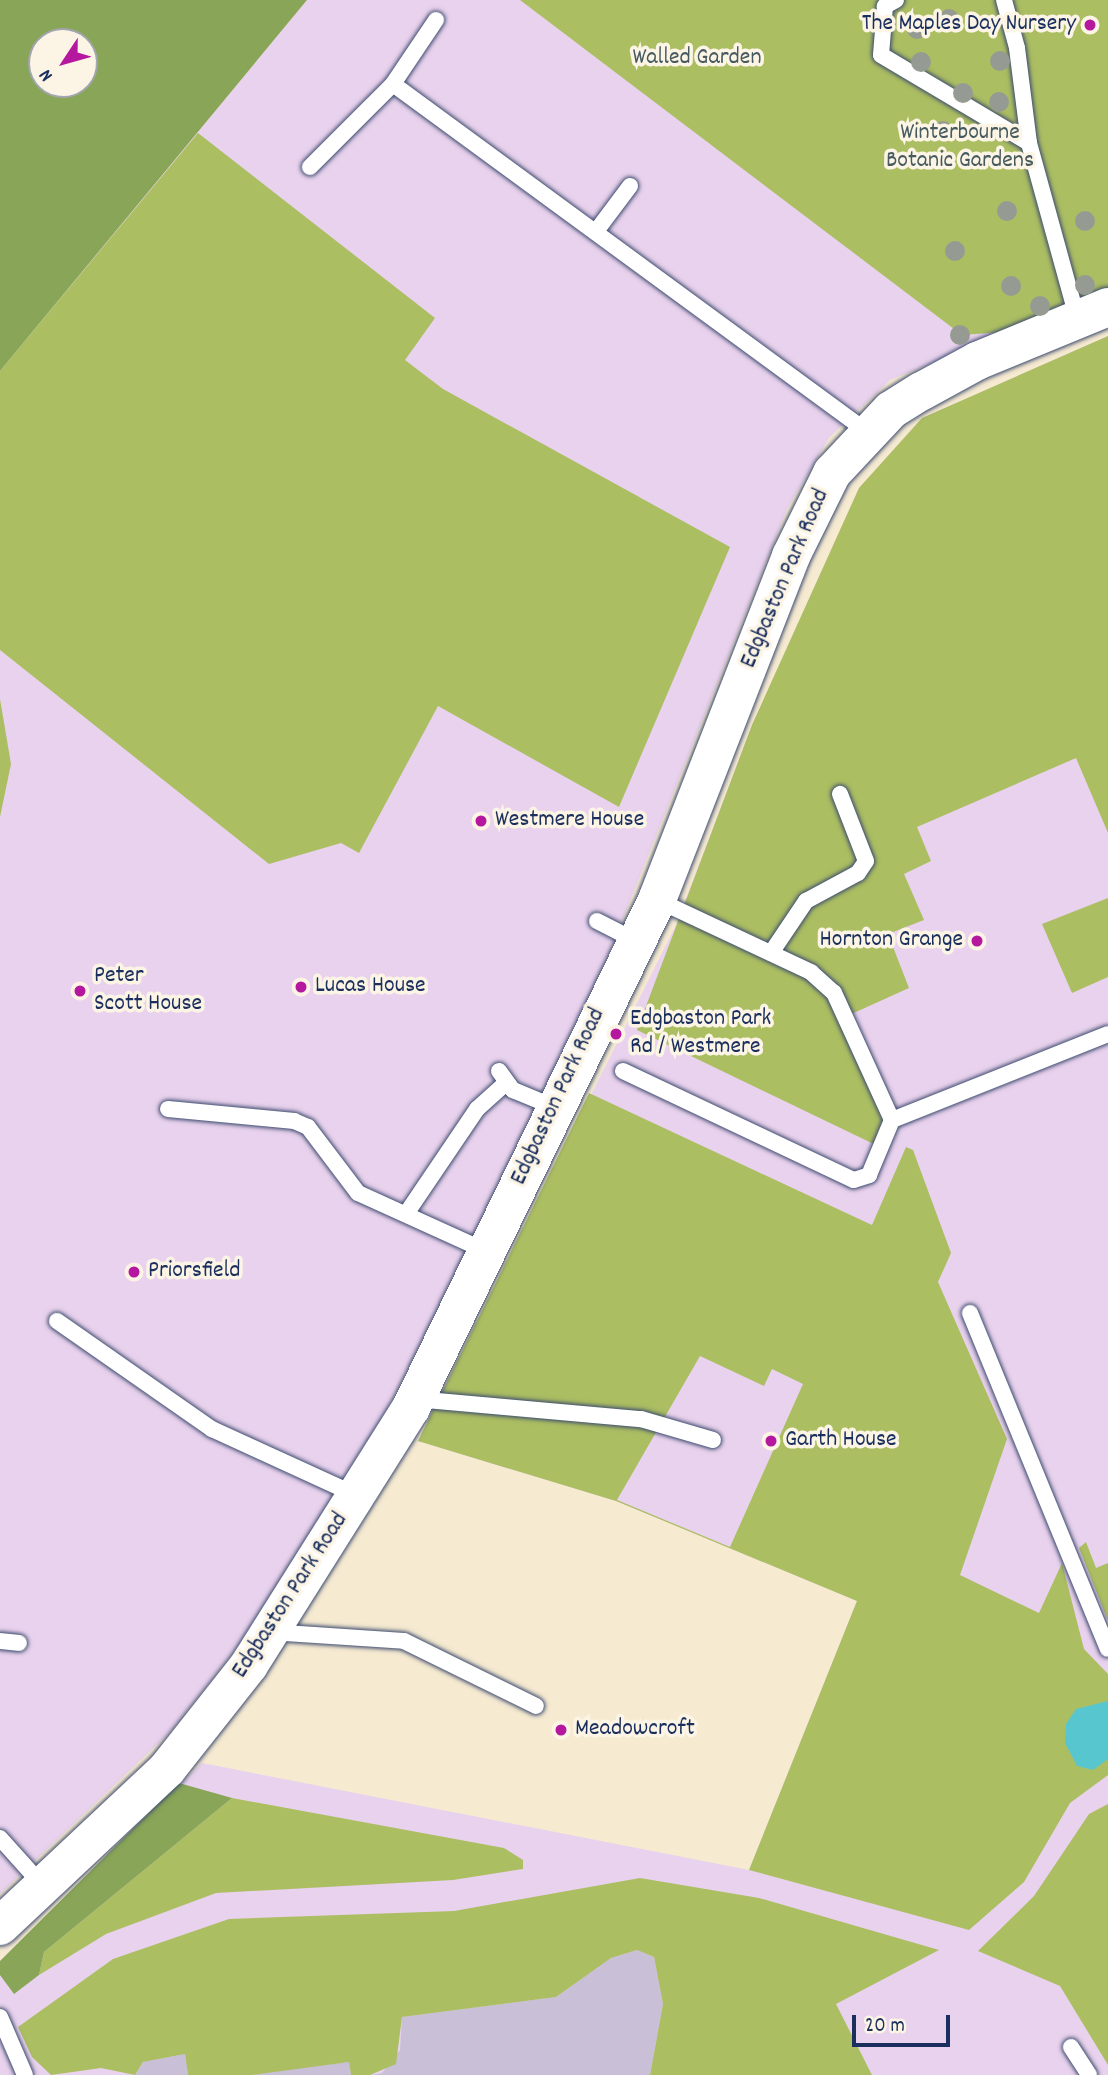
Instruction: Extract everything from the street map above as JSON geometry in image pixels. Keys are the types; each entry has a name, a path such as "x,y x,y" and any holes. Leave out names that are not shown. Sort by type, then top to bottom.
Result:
{"street":[{"name":"Edgbaston Park Road","path":"0,1926 167,1769 270,1632 415,1399 554,1107 657,900 791,556 832,473 869,433 922,391 1092,312"}],"lane":[{"path":"896,0 885,6 881,55 1029,143"},
{"path":"1004,0 1017,48 1029,143 1092,312"},
{"path":"310,167 393,84 436,20"},
{"path":"393,84 597,230 869,433"},
{"path":"597,230 630,186"},
{"path":"771,953 806,901 858,873 866,861 840,794"},
{"path":"657,900 811,972 834,993 892,1120"},
{"path":"597,921 636,941"},
{"path":"623,1071 855,1180 869,1175 892,1120 1108,1034"},
{"path":"406,1213 477,1109 503,1076 554,1107"},
{"path":"168,1109 294,1121 308,1127 358,1193 486,1251"},
{"path":"970,1313 1108,1649"},
{"path":"57,1321 212,1429 356,1495"},
{"path":"415,1399 641,1419 713,1440"},
{"path":"270,1632 404,1641 536,1706"},
{"path":"0,1641 19,1643"},
{"path":"0,1838 43,1886"},
{"path":"0,2017 25,2075"},
{"path":"1071,2047 1082,2073"}],"shaded area":[{"path":"307,0 1108,0 1108,293 890,380 829,438 787,509 606,961 501,1188 374,1435 255,1625 170,1732 0,1894 0,371"},
{"path":"1108,336 1108,2075 0,2075 0,1961 202,1763 749,1870 857,1601 616,1501 418,1441 676,925 752,725 859,488 922,418"},
{"path":"637,1950 654,1957 663,2004 650,2075 370,2075 382,2073 400,2050 402,2017 556,1997 611,1958"},
{"path":"185,2054 188,2075 135,2075 143,2062"},
{"path":"349,2062 351,2075 252,2075 297,2068"}],"green space":[{"path":"0,0 307,0 0,371"},
{"name":"Winterbourne Botanic Gardens","path":"520,0 1108,0 1108,293 1003,332 962,335"},
{"path":"198,133 435,318 405,360 443,389 730,547 619,807 438,706 359,853 341,843 269,864 0,650 0,371"},
{"path":"1108,336 1108,833 1076,758 917,827 931,861 904,874 924,920 888,934 909,988 847,1016 892,1120 882,1148 637,1030 752,725 859,488 922,418"},
{"path":"0,699 11,764 0,817"},
{"path":"1108,898 1108,977 1072,993 1042,924"},
{"path":"589,1093 872,1225 906,1147 913,1150 951,1253 938,1282 1007,1439 960,1575 1039,1613 1062,1563 1084,1649 1108,1674 1108,1775 1070,1803 1024,1882 969,1930 749,1870 857,1601 616,1501 418,1441","holes":["700,1356 764,1386 772,1369 803,1384 730,1547 617,1500"]},
{"path":"1086,1542 1096,1568 1108,1563 1108,1621 1079,1548"},
{"path":"179,1783 232,1798 44,1952 39,1975 14,1994 0,1975 0,1961"},
{"path":"232,1798 504,1848 523,1860 523,1869 453,1880 216,1893 106,1934 39,1975 44,1952"},
{"path":"1108,1804 1108,2065 1060,1986 978,1951 1034,1896 1089,1814"},
{"path":"640,1878 759,1898 939,1950 836,2004 872,2075 650,2075 663,2004 654,1957 637,1950 611,1958 556,1997 402,2017 396,2064 370,2075 351,2075 349,2062 252,2075 188,2075 185,2054 143,2062 135,2075 101,2068 51,2075 32,2057 18,2027 113,1959 229,1919 454,1911"}],"water":[{"path":"1108,1701 1108,1759 1093,1770 1077,1766 1065,1743 1066,1724 1076,1709"}],"place":[{"name":"The Maples Day Nursery","path":"1090,25"},
{"name":"Westmere House","path":"481,821"},
{"name":"Hornton Grange","path":"977,941"},
{"name":"Lucas House","path":"301,987"},
{"name":"Peter Scott House","path":"80,991"},
{"name":"Edgbaston Park Rd / Westmere","path":"616,1034"},
{"name":"Priorsfield","path":"134,1272"},
{"name":"Garth House","path":"771,1441"},
{"name":"Meadowcroft","path":"561,1730"}],"park label":[{"name":"Walled Garden","path":"697,59"}]}
